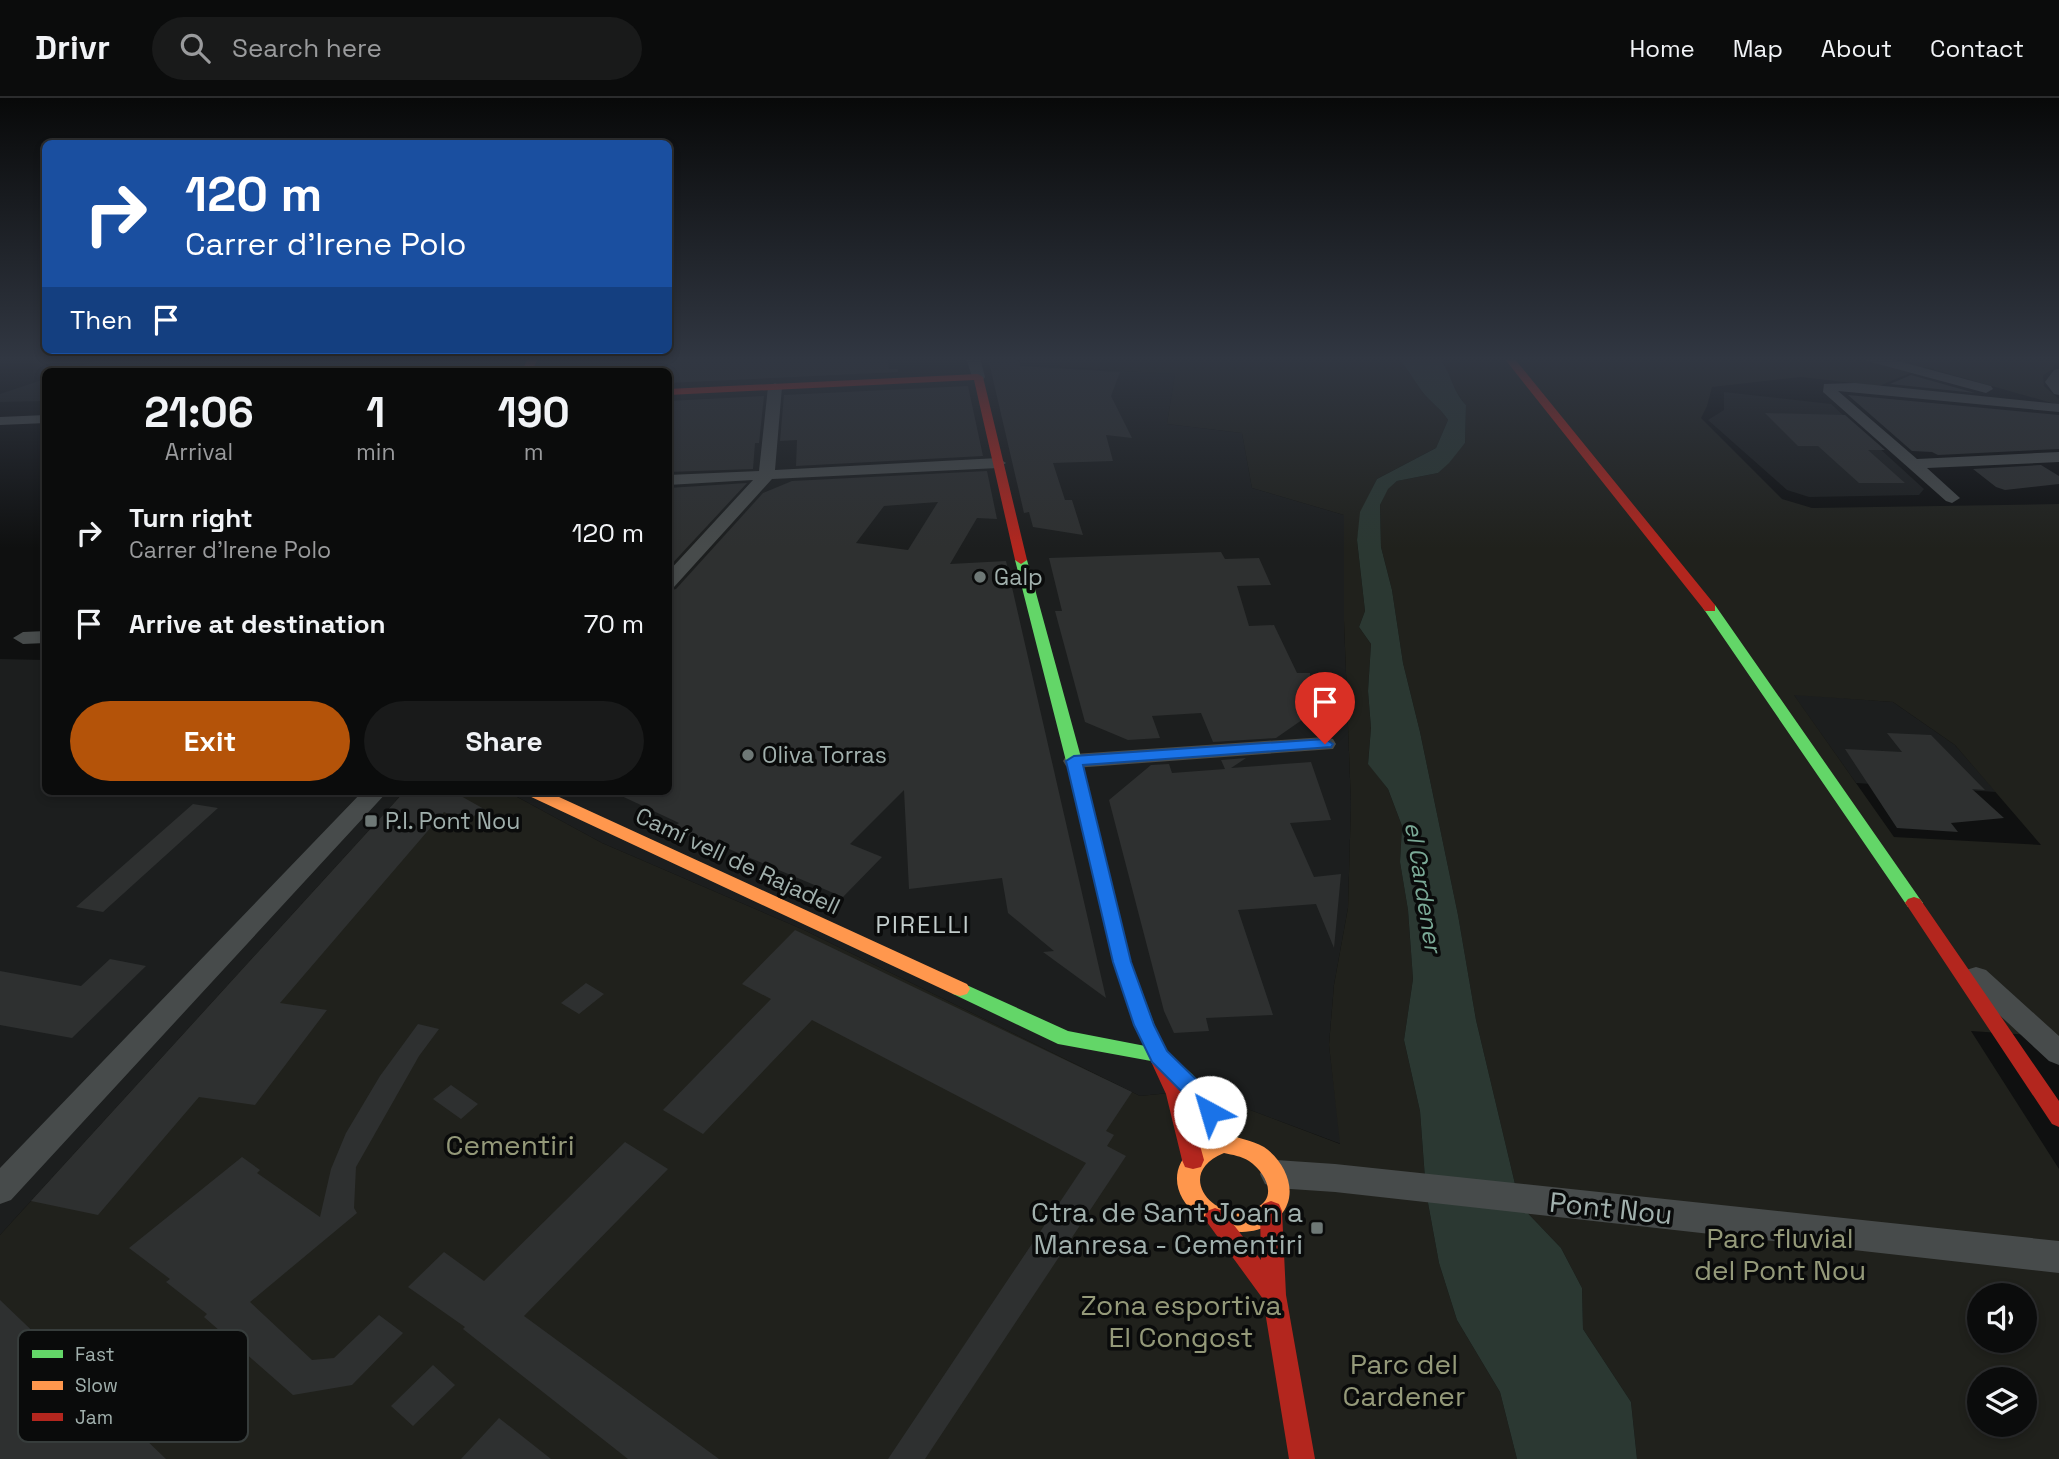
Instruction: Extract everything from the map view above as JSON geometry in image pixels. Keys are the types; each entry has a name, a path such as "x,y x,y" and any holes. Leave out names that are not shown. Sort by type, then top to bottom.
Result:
{"street":[{"path":"672,579 766,476 772,422"},
{"path":"988,422 1038,632 1074,761 1122,962 1144,1025 1176,1094 1194,1160"},
{"path":"1561,422 1696,588 2059,1118"},
{"path":"1864,422 1952,498"},
{"path":"1913,464 2059,457"},
{"path":"672,480 998,463"},
{"path":"23,638 42,637"},
{"path":"1074,761 1325,744"},
{"path":"0,1190 372,795"},
{"name":"Camí vell de Rajadell","path":"542,795 1065,1038 1159,1056"},
{"path":"1939,940 2059,1053"},
{"path":"1159,1056 1199,1096 1230,1144"},
{"path":"1274,1295 1215,1218 1197,1204 1190,1191 1188,1171 1194,1160 1209,1147 1230,1144 1245,1146 1258,1153 1276,1174 1279,1194 1271,1211 1274,1295 1301,1459"},
{"name":"Pont Nou","path":"1276,1174 2059,1257"},
{"path":"1215,1218 1230,1223 1245,1223 1260,1219 1271,1211"}],"shaded area":[{"path":"672,422 1167,422 1167,424 1242,433 1252,488 1344,515 1344,621 1351,804 1348,908 1334,985 1329,1045 1341,1144 1250,1110 1218,1088 1140,1096 804,930 602,843 513,795 672,795"},
{"path":"1710,422 1850,422 1924,489 1919,495 1809,497 1787,490"},
{"path":"0,659 42,660 42,795 401,795 0,1235"},
{"path":"1793,694 1893,702 1955,745 1996,792 1856,783"}],"green space":[{"name":"Cementiri","path":"1167,422 1447,422 1436,448 1377,479 1361,512 1357,540 1365,611 1359,627 1371,644 1368,691 1371,728 1368,763 1388,789 1402,826 1400,862 1408,910 1413,979 1404,1040 1420,1111 1426,1192 1439,1263 1457,1320 1500,1392 1517,1459 0,1459 0,1235 401,795 513,795 602,843 804,930 1140,1096 1218,1088 1250,1110 1340,1144 1329,1045 1334,985 1348,908 1351,804 1344,621 1344,515 1252,488 1242,433 1167,424"},
{"name":"Parc fluvial del Pont Nou","path":"1466,422 1705,422 1782,499 1812,508 2059,504 2059,1037 1971,1031 2059,1169 2059,1459 1637,1459 1631,1402 1583,1329 1582,1288 1561,1248 1520,1205 1476,1020 1458,915 1403,663 1392,590 1381,547 1380,505 1387,489 1397,481 1438,473 1465,443","holes":["1794,695 1893,702 1955,745 2041,845 1894,837"]}],"water":[{"name":"el Cardener","path":"1447,422 1466,422 1465,443 1449,463 1438,473 1397,481 1388,489 1380,505 1381,547 1392,590 1403,663 1458,915 1476,1020 1520,1205 1561,1248 1582,1288 1583,1329 1631,1402 1637,1459 1517,1459 1500,1392 1457,1320 1439,1263 1426,1192 1420,1111 1404,1040 1413,979 1408,910 1400,862 1402,826 1388,789 1368,764 1371,644 1359,627 1365,611 1357,540 1360,512 1377,479 1436,448"}],"building":[{"path":"672,422 761,422 759,443 755,443 753,469 672,472"},
{"path":"782,422 976,422 983,456 796,466 797,440 780,441"},
{"path":"1003,422 1124,422 1132,438 1106,435 1113,461 1053,463 1065,500 1072,500 1083,535 1033,527 1029,512 1024,513"},
{"path":"1774,422 1852,422 1885,450 1868,450 1905,483 1859,483 1818,446 1798,446"},
{"path":"1878,422 2059,422 2059,449 1938,455 1912,451"},
{"path":"2041,465 2059,476 2059,484 2005,490 1996,487 1973,469"},
{"path":"987,471 997,519 977,518 950,564 1006,561 1106,998 1043,952 1054,951 1008,913 1002,878 909,889 904,790 850,844 882,857 843,897 717,844 713,847 672,828 679,823 620,795 672,795 672,590 676,589 763,493 792,481","holes":["938,502 908,550 856,543 884,506"]},
{"path":"747,483 672,564 672,488"},
{"path":"1221,552 1225,559 1259,558 1271,585 1237,586 1249,626 1274,625 1297,673 1310,673 1312,713 1276,738 1213,742 1201,713 1152,716 1160,738 1128,740 1085,722 1055,611 1062,611 1049,558"},
{"path":"1887,733 1931,735 1985,790 1972,789 2004,818 1951,823 1958,832 1897,828 1845,749 1902,752"},
{"path":"1246,758 1231,768 1311,762 1331,820 1290,823 1314,877 1341,874 1334,948 1316,904 1238,910 1273,1015 1206,1018 1209,1031 1174,1033 1164,1011 1109,800 1151,765 1169,764 1172,773 1225,769 1221,760"},
{"path":"401,795 459,795 484,809 465,822 444,812 280,1003 327,1010 255,1105 199,1097 98,1215 31,1201"},
{"path":"193,804 218,808 103,912 76,907"},
{"path":"795,930 1132,1092 1106,1131 1114,1135 1107,1146 1126,1156 925,1459 888,1459 1086,1163 812,1020 703,1134 663,1110 771,999 742,984"},
{"path":"110,959 146,966 72,1038 0,1025 0,971 81,986"},
{"path":"586,983 604,994 579,1014 561,1003"},
{"path":"418,1024 439,1029 419,1056 356,1167 354,1208 357,1213 250,1302 312,1360 334,1358 379,1315 403,1333 352,1385 293,1395 248,1356 248,1330 219,1330 204,1317 207,1314 166,1282 170,1279 129,1248 242,1157 260,1170 257,1173 320,1217 331,1169 346,1133 380,1076"},
{"path":"451,1085 478,1104 461,1119 433,1099"},
{"path":"625,1142 668,1169 524,1316 719,1459 628,1459 463,1329 465,1327 408,1287 444,1252 484,1281"},
{"path":"0,1300 31,1330 18,1330 18,1442 148,1442 166,1459 0,1459"},
{"path":"433,1365 455,1385 413,1426 391,1406"},
{"path":"499,1418 551,1459 461,1459"}],"traffic: fast":[{"path":"1021,560 1074,761 1122,962 1146,1029"},
{"path":"1710,608 1914,903"},
{"path":"960,989 1065,1038 1159,1056"},
{"path":"1170,1067 1199,1096 1230,1144"}],"traffic: slow":[{"path":"542,795 960,989"},
{"path":"1223,1144 1241,1147 1257,1154 1269,1165 1277,1178 1280,1191 1277,1204 1267,1214 1249,1221 1229,1221 1212,1216 1199,1205 1191,1192 1188,1177 1192,1163 1203,1152 1223,1144"}],"traffic: jam":[{"path":"988,422 1021,560"},
{"path":"1560,422 1710,608"},
{"path":"1914,903 2059,1118"},
{"path":"1146,1029 1176,1094 1193,1160"},
{"path":"1271,1211 1274,1295 1302,1459"},
{"path":"1215,1218 1274,1295"}],"place":[{"name":"Galp","path":"980,577"},
{"name":"Oliva Torras","path":"748,755"},
{"name":"P.I. Pont Nou","path":"371,821"},
{"name":"Ctra. de Sant Joan a Manresa - Cementiri","path":"1317,1228"}],"district":[{"name":"PIRELLI","path":"923,925"}],"route":[{"path":"1210,1112 1199,1096 1159,1056 1144,1025 1122,962 1074,761 1325,744"}],"park label":[{"name":"Zona esportiva El Congost","path":"1181,1321"},
{"name":"Parc del Cardener","path":"1404,1380"}]}
